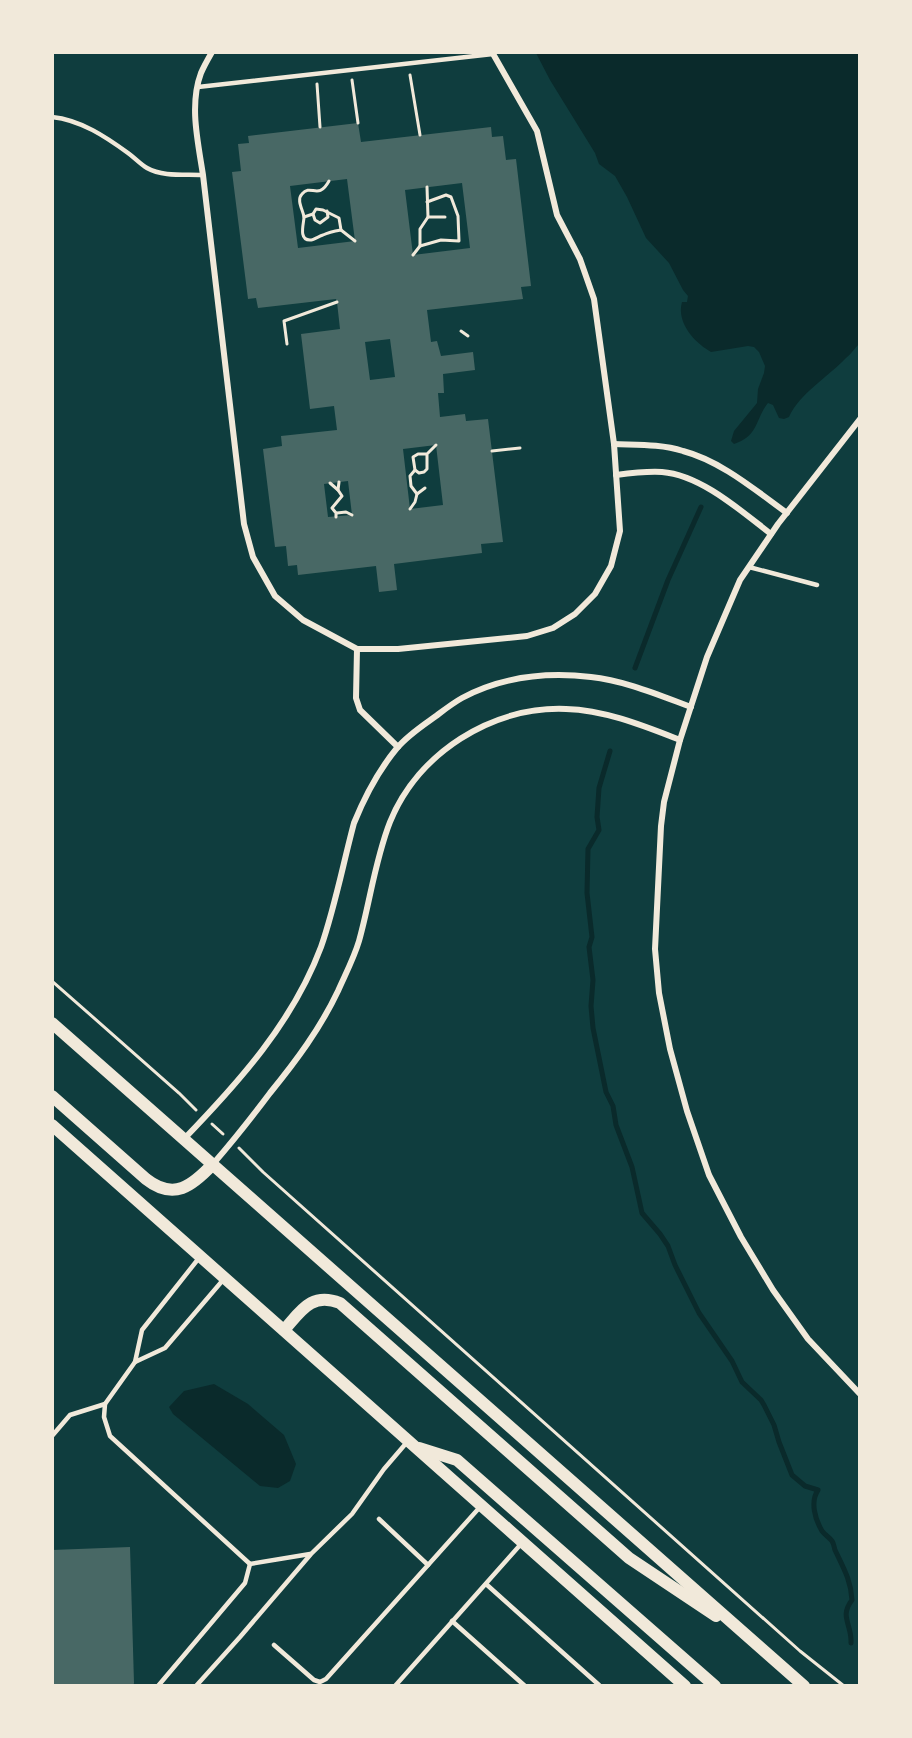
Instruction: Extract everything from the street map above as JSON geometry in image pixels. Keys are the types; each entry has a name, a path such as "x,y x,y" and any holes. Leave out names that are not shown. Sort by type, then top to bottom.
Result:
{"main road":[{"path":"52,1023 804,1686"},
{"path":"52,1034 81,1049"},
{"path":"52,1096 146,1179 162,1189 172,1190 190,1185 213,1164"},
{"path":"52,1125 685,1686"},
{"path":"284,1330 307,1305 314,1301 323,1299 340,1303 629,1558 754,1641"},
{"path":"412,1444 457,1460 715,1686"}],"street":[{"path":"212,52 200,74 195,105 196,133 203,175 244,524 253,557 275,596 303,620 357,649 398,649 527,636 552,628 575,614 595,594 612,566 620,531 614,444 594,299 580,259 557,215 537,131 492,53"},
{"path":"860,419 771,534 740,580 707,657 680,740 664,802 655,949 659,993 670,1049 709,1175 741,1237 773,1290 808,1339 860,1394"},
{"path":"614,444 658,446 684,451 716,465 787,513"},
{"path":"616,475 664,472 683,477 706,487 771,534"},
{"path":"357,649 356,698 360,710 398,747"},
{"path":"184,1139 243,1075 278,1030 299,994 328,926 354,823 367,792 398,747 413,731 462,699 489,686 539,676 593,677 653,693 692,707"},
{"path":"213,1164 303,1052 325,1016 358,943 385,839 396,810 424,769 445,749 477,728 491,722 511,715 548,709 593,712 645,726 680,740"}],"lane":[{"path":"198,87 492,53"},
{"path":"52,117 63,118 94,130 147,168 165,174 203,175"},
{"path":"749,567 817,585"},
{"path":"200,1256 142,1330 135,1362 105,1404 104,1418 110,1436 250,1564"},
{"path":"135,1362 165,1348 225,1278"},
{"path":"52,1436 70,1415 105,1404"},
{"path":"196,1686 311,1554 352,1514 384,1469 412,1444"},
{"path":"274,1645 314,1680 320,1682 326,1679 482,1505"},
{"path":"379,1520 428,1565"},
{"path":"395,1686 523,1542"},
{"path":"250,1564 311,1554"},
{"path":"158,1686 245,1583 250,1564"},
{"path":"486,1584 599,1685"},
{"path":"452,1621 525,1686"}],"path":[{"path":"408,63 420,135"},
{"path":"351,70 358,123"},
{"path":"316,74 320,128"},
{"path":"329,181 325,189 320,192 309,190 300,196 304,217 302,232 304,238 312,240 341,230"},
{"path":"420,246 420,229 428,217 427,188"},
{"path":"413,255 420,246 441,240 459,241 458,216 451,197 446,195 427,202"},
{"path":"304,217 313,214 316,210 327,211 339,218 341,230 355,241"},
{"path":"313,214 315,220 320,223 328,218 327,211"},
{"path":"428,217 445,217"},
{"path":"287,344 284,321 337,302"},
{"path":"461,331 468,336"},
{"path":"417,494 411,486 410,476 415,470 413,458 418,454 427,454 436,445"},
{"path":"492,451 520,448"},
{"path":"415,470 419,473 427,469 427,454"},
{"path":"338,490 339,482"},
{"path":"330,483 342,496 332,508 336,515 346,512 352,515"},
{"path":"410,509 417,494 424,488"},
{"path":"52,981 782,1635 844,1686"}],"water":[{"path":"536,53 859,53 859,344 800,400 789,417 779,418 773,405 768,403 752,432 742,441 734,444 731,441 734,431 757,403 758,389 765,366 759,352 754,347 748,346 711,352 693,338 684,325 681,310 682,302 687,302 688,296 669,263 646,238 615,176 599,164 595,153"},
{"path":"214,1384 248,1404 284,1435 296,1464 290,1481 278,1488 260,1486 173,1414 169,1407 184,1391"}],"building":[{"path":"358,123 361,142 491,127 492,137 503,136 506,160 516,159 531,286 521,287 523,299 427,310 431,342 437,341 441,356 473,352 475,370 443,374 444,393 438,393 440,417 465,414 466,421 488,419 503,542 481,544 482,553 394,564 397,590 379,592 376,566 298,575 297,565 288,566 286,546 275,547 263,449 282,446 281,436 337,430 334,406 310,409 301,334 340,329 336,299 258,308 256,298 248,299 232,172 241,171 238,144 249,143 248,136","holes":["347,179 355,241 298,248 290,186","462,183 470,248 413,255 405,190","390,339 395,377 370,380 365,342","436,445 443,505 410,509 403,449","348,481 352,515 328,517 324,484"]},
{"path":"130,1547 133,1686 52,1686 52,1550"}],"waterway":[{"path":"635,668 668,580 701,507"},
{"path":"610,751 599,788 597,817 599,830 588,849 587,893 592,937 589,947 593,980 591,1006 593,1028 606,1092 613,1106 616,1125 632,1167 642,1213 668,1246 699,1313 732,1361 742,1382 764,1405 774,1425 792,1475 805,1486 818,1490 814,1500 817,1521 822,1531 833,1542 850,1586 852,1600 846,1616 851,1643"}]}
